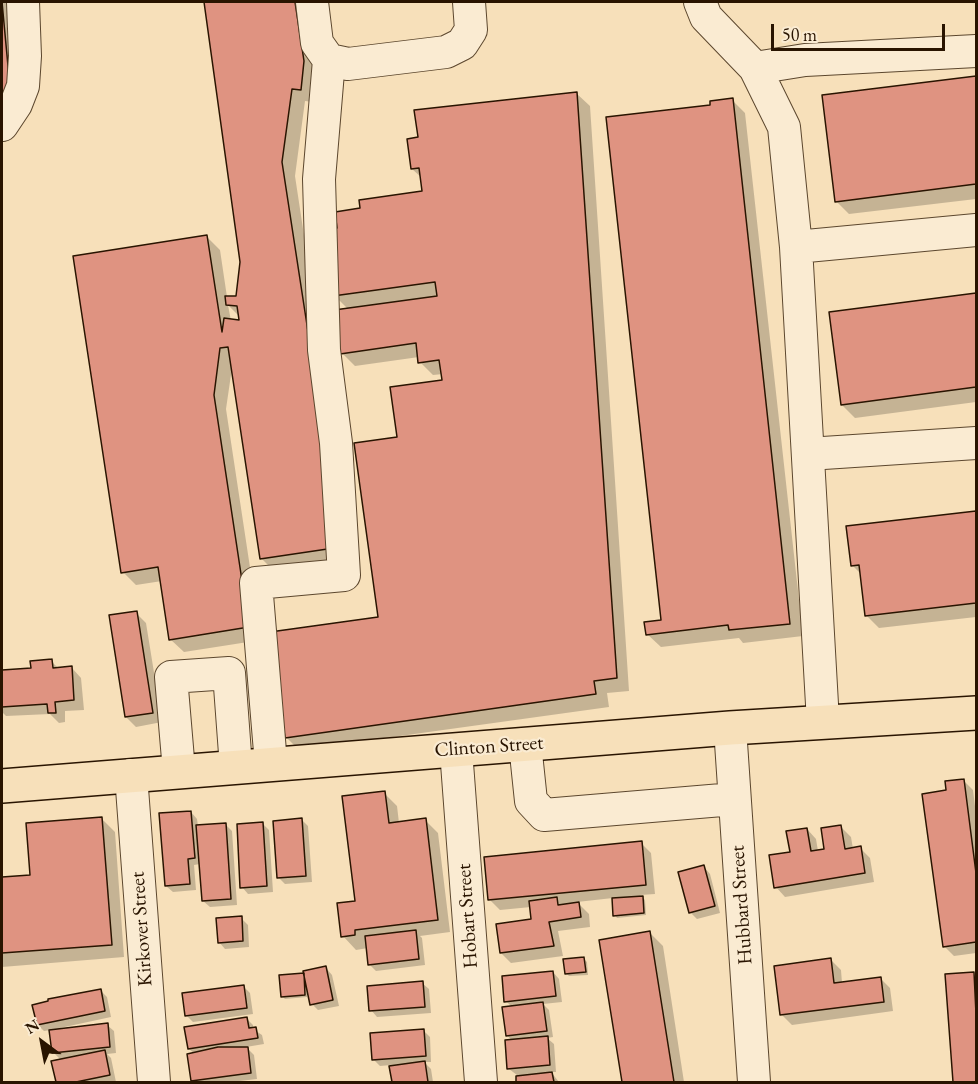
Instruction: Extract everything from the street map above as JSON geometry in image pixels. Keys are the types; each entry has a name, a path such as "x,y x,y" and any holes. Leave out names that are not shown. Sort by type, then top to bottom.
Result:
{"main road":[{"name":"Clinton Street","path":"2,786 729,728 976,713"}],"street":[{"path":"2,125 16,104 23,86 25,56 23,2"},
{"path":"271,764 256,583 344,574 336,443 324,350 320,179 329,60 317,43 312,2"},
{"path":"329,60 348,64 446,52 462,44 471,30 469,2"},
{"path":"700,2 706,17 755,68 784,127 796,247 823,722"},
{"path":"755,68 805,60 976,51"},
{"path":"796,247 976,230"},
{"path":"808,454 976,443"},
{"path":"179,771 171,677 230,673 236,767"},
{"name":"Hubbard Street","path":"729,728 754,1083"},
{"path":"525,744 531,801 544,815 734,798"},
{"name":"Hobart Street","path":"456,750 481,1083"},
{"name":"Kirkover Street","path":"131,775 154,1083"}],"building":[{"path":"2,2 11,98 2,99"},
{"path":"204,2 295,2 304,61 301,90 292,89 282,162 341,547 260,559 228,347 220,348 214,395 249,627 169,640 158,567 121,573 73,256 207,235 222,332 224,318 239,320 237,306 226,305 225,296 236,296 240,262"},
{"path":"976,76 976,184 835,202 822,95"},
{"path":"577,92 617,678 594,681 596,694 285,738 270,632 378,617 354,443 397,437 390,387 442,380 439,360 418,363 416,343 340,354 334,310 437,296 435,282 333,296 324,229 337,228 335,212 360,208 359,200 422,191 419,168 411,169 407,139 418,137 414,110"},
{"path":"733,98 790,624 729,630 728,625 646,635 644,622 661,620 606,117 710,105 710,101"},
{"path":"976,293 976,387 841,405 829,312"},
{"path":"976,511 976,603 865,616 859,565 851,566 846,526"},
{"path":"137,611 153,713 125,717 109,615"},
{"path":"52,659 53,668 72,666 74,700 55,702 56,713 48,713 47,704 2,707 2,670 31,668 30,661"},
{"path":"964,779 976,873 976,942 943,947 922,794 946,790 945,781"},
{"path":"385,791 389,823 426,818 438,920 355,930 355,935 341,937 337,903 355,901 342,796"},
{"path":"191,811 195,858 188,859 190,884 165,886 159,813"},
{"path":"102,817 112,945 2,953 2,877 30,875 26,823"},
{"path":"302,818 306,876 277,878 273,821"},
{"path":"263,822 267,886 240,888 237,824"},
{"path":"226,823 231,899 202,901 196,825"},
{"path":"841,825 845,849 861,846 865,873 774,888 769,855 790,852 786,831 807,828 811,851 824,849 821,828"},
{"path":"642,841 646,885 488,900 484,857"},
{"path":"704,865 715,906 689,913 678,872"},
{"path":"643,896 644,913 613,916 612,898"},
{"path":"557,897 558,905 579,902 581,917 549,922 554,946 500,953 496,924 531,919 529,901"},
{"path":"242,916 243,941 218,943 216,918"},
{"path":"416,930 419,959 368,965 365,936"},
{"path":"650,931 674,1082 622,1082 599,940"},
{"path":"584,957 586,972 565,974 563,959"},
{"path":"831,958 834,983 881,977 884,1002 780,1015 774,966"},
{"path":"326,966 333,1000 310,1005 303,971"},
{"path":"553,971 556,996 504,1002 502,976"},
{"path":"974,972 976,1082 953,1082 945,974"},
{"path":"304,973 305,995 281,997 279,975"},
{"path":"423,981 425,1007 369,1011 367,986"},
{"path":"244,985 247,1008 185,1016 182,993"},
{"path":"101,989 105,1011 37,1025 32,1005 48,1001 48,999"},
{"path":"543,1002 547,1031 506,1036 502,1007"},
{"path":"247,1017 249,1028 256,1027 258,1038 188,1049 184,1027"},
{"path":"108,1023 110,1047 52,1053 49,1030"},
{"path":"424,1029 426,1056 372,1060 370,1033"},
{"path":"548,1036 550,1065 507,1069 505,1040"},
{"path":"218,1047 248,1047 251,1073 191,1081 187,1054"},
{"path":"105,1050 110,1075 76,1082 56,1082 51,1061"},
{"path":"425,1061 428,1082 392,1082 389,1066"},
{"path":"552,1072 554,1082 516,1082 516,1076"}]}
